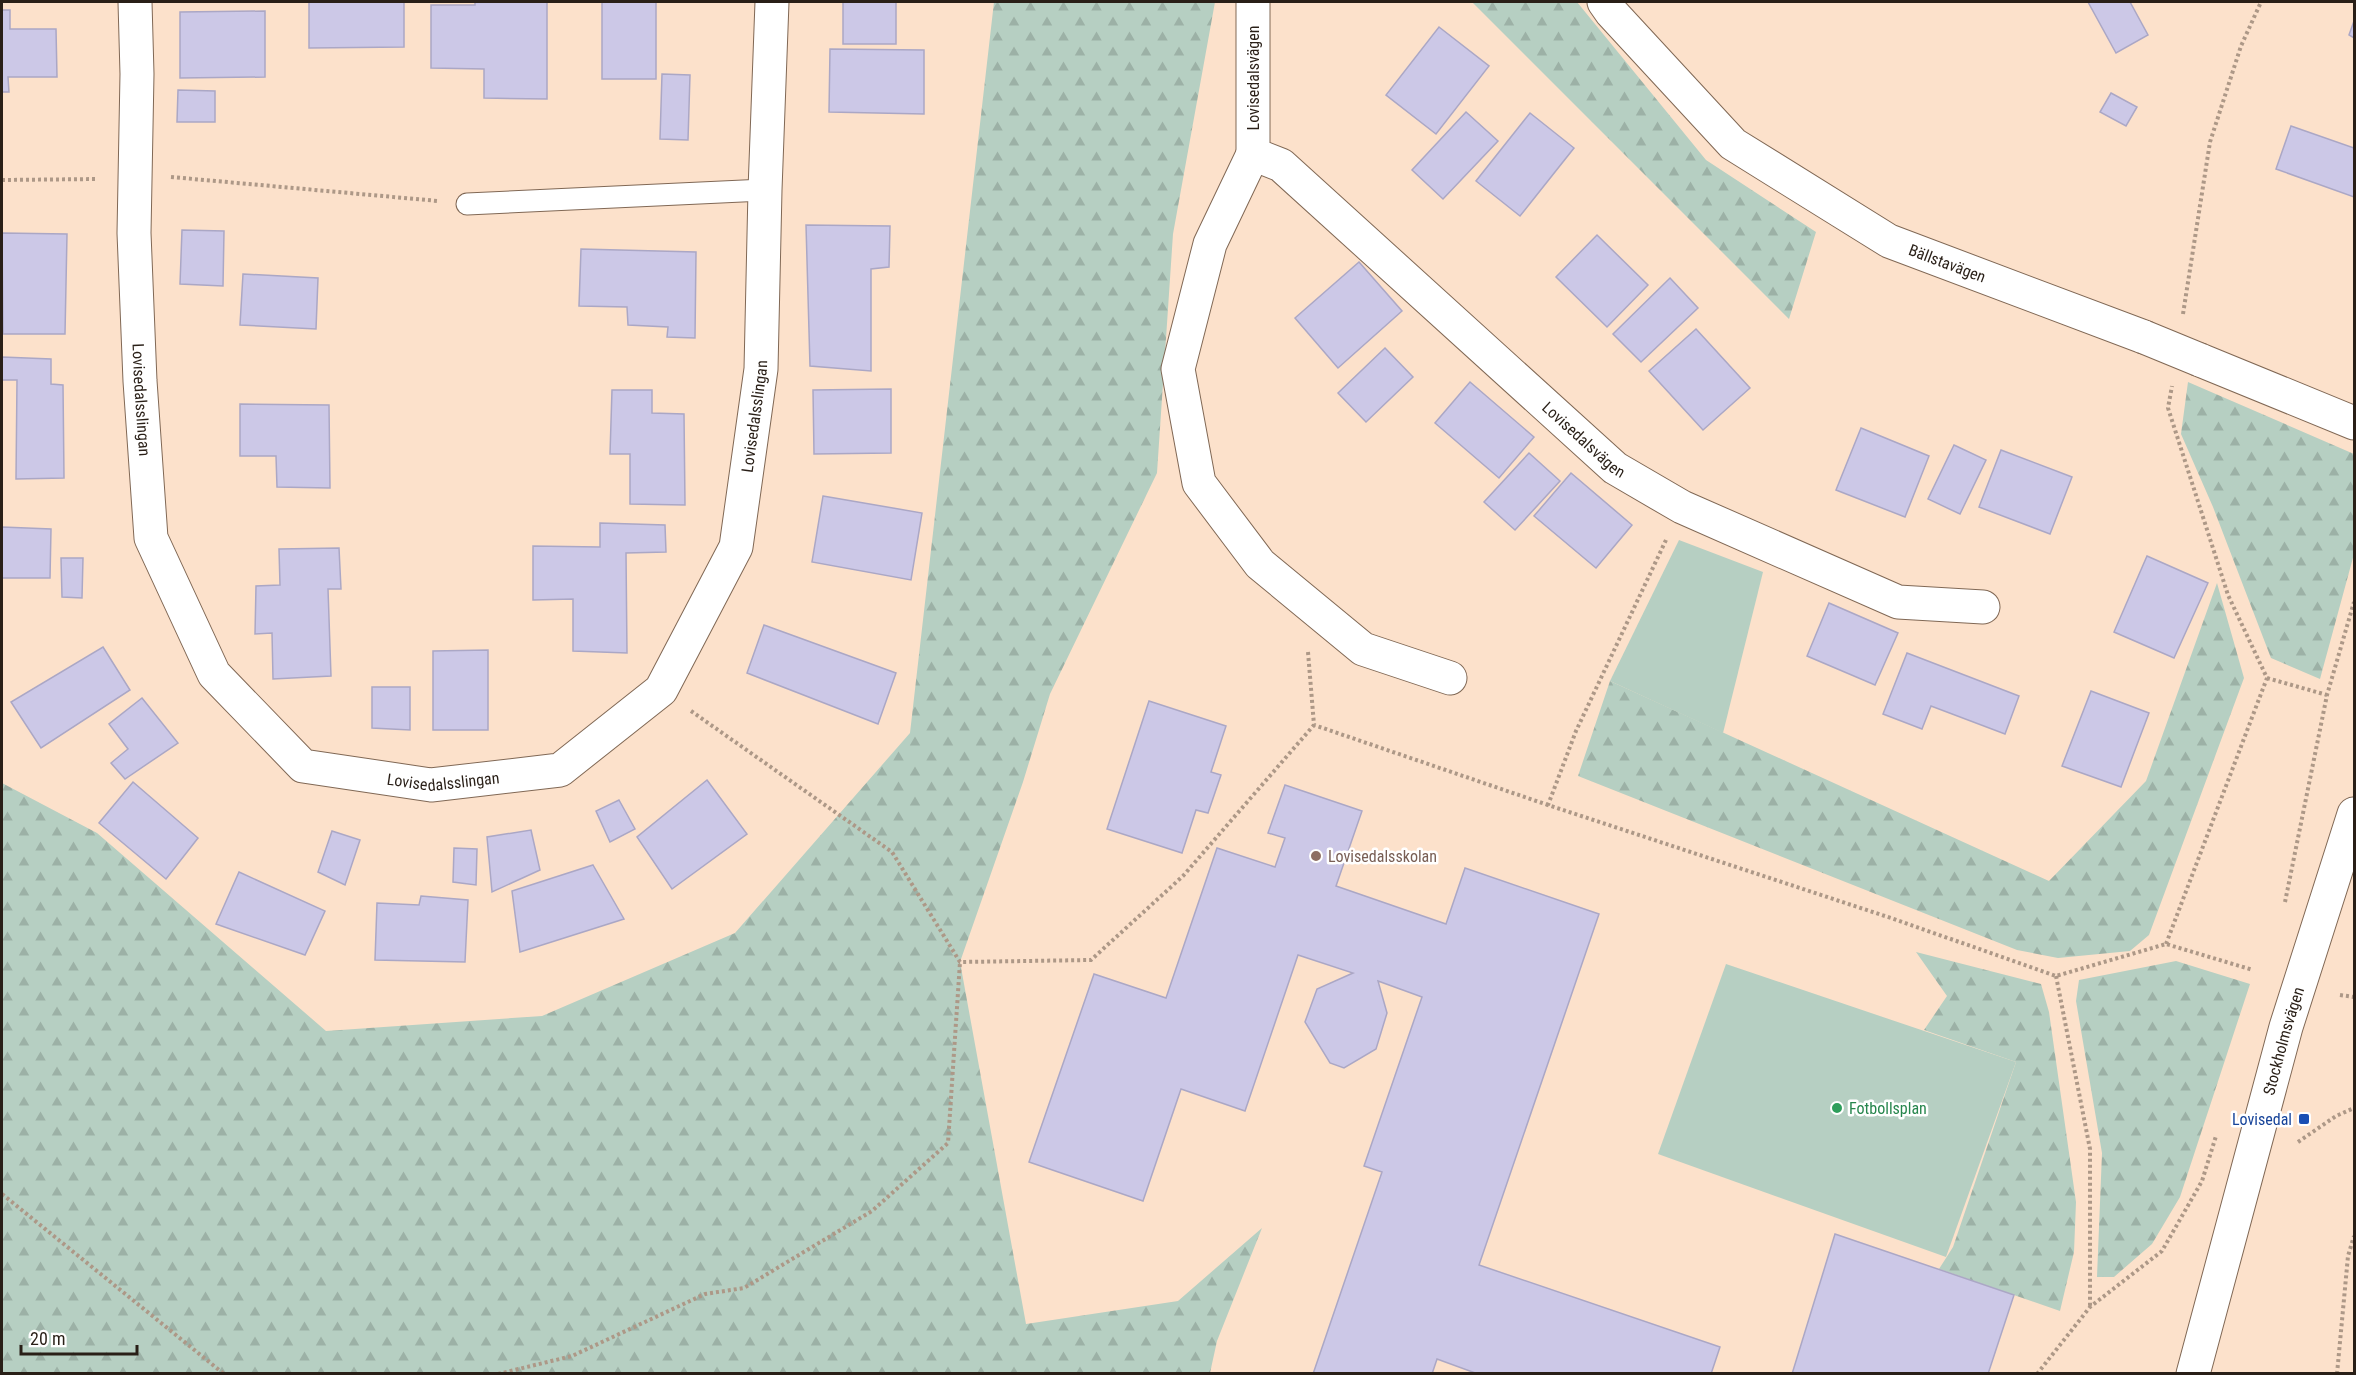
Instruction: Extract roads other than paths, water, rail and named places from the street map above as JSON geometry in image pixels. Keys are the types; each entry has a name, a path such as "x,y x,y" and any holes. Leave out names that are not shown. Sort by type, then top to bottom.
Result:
{"street":[{"name":"Lovisedalsslingan","path":"135,2 137,74 134,232 140,381 151,538 214,674 303,766 431,785 560,770 661,690 736,547 761,369 772,2"},
{"name":"Lovisedalsvägen","path":"1252,2 1253,154 1210,244 1178,369 1198,483 1260,564 1363,649 1450,678"},
{"name":"Bällstavägen","path":"1604,2 1733,144 1889,241 2144,337 2355,423"},
{"name":"Lovisedalsvägen","path":"1253,154 1281,165 1615,468 1682,507 1898,602 1983,607"},
{"name":"Stockholmsvägen","path":"2193,1374 2286,1027 2355,814"}],"lane":[{"path":"467,204 765,190"}],"place":[{"name":"Lovisedalsskolan","path":"1316,856"},
{"name":"Fotbollsplan","path":"1837,1108"},
{"name":"Lovisedal","path":"2304,1119"}]}
